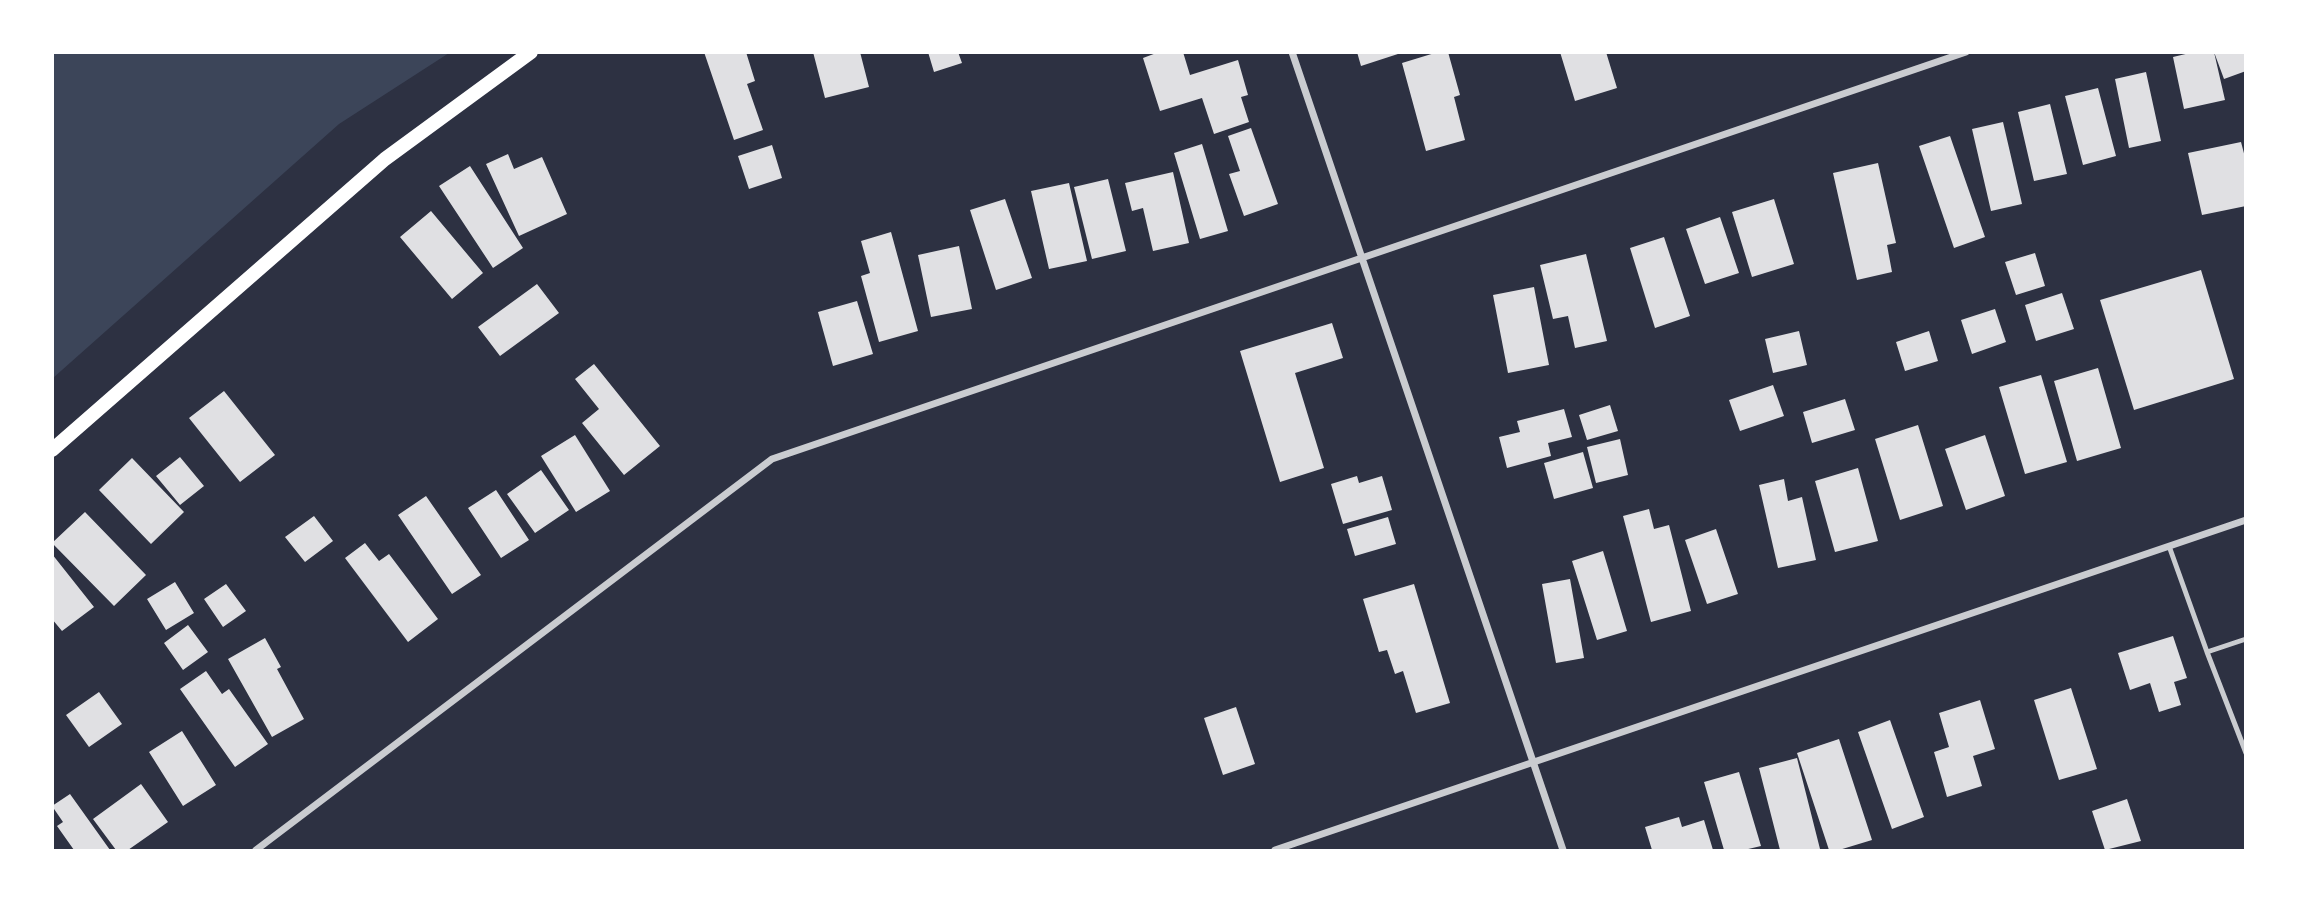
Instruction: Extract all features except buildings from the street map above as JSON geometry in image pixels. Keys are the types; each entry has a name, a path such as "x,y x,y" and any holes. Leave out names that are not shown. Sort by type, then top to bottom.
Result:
{"main road":[{"path":"52,450 385,159 531,52"}],"street":[{"path":"1292,52 1563,850"},
{"path":"257,850 772,459 1966,52"},
{"path":"1275,850 2245,520"}],"lane":[{"path":"2169,546 2245,753"},
{"path":"2207,652 2245,639"}],"shaded area":[{"path":"53,52 449,53 339,124 53,378"}]}
